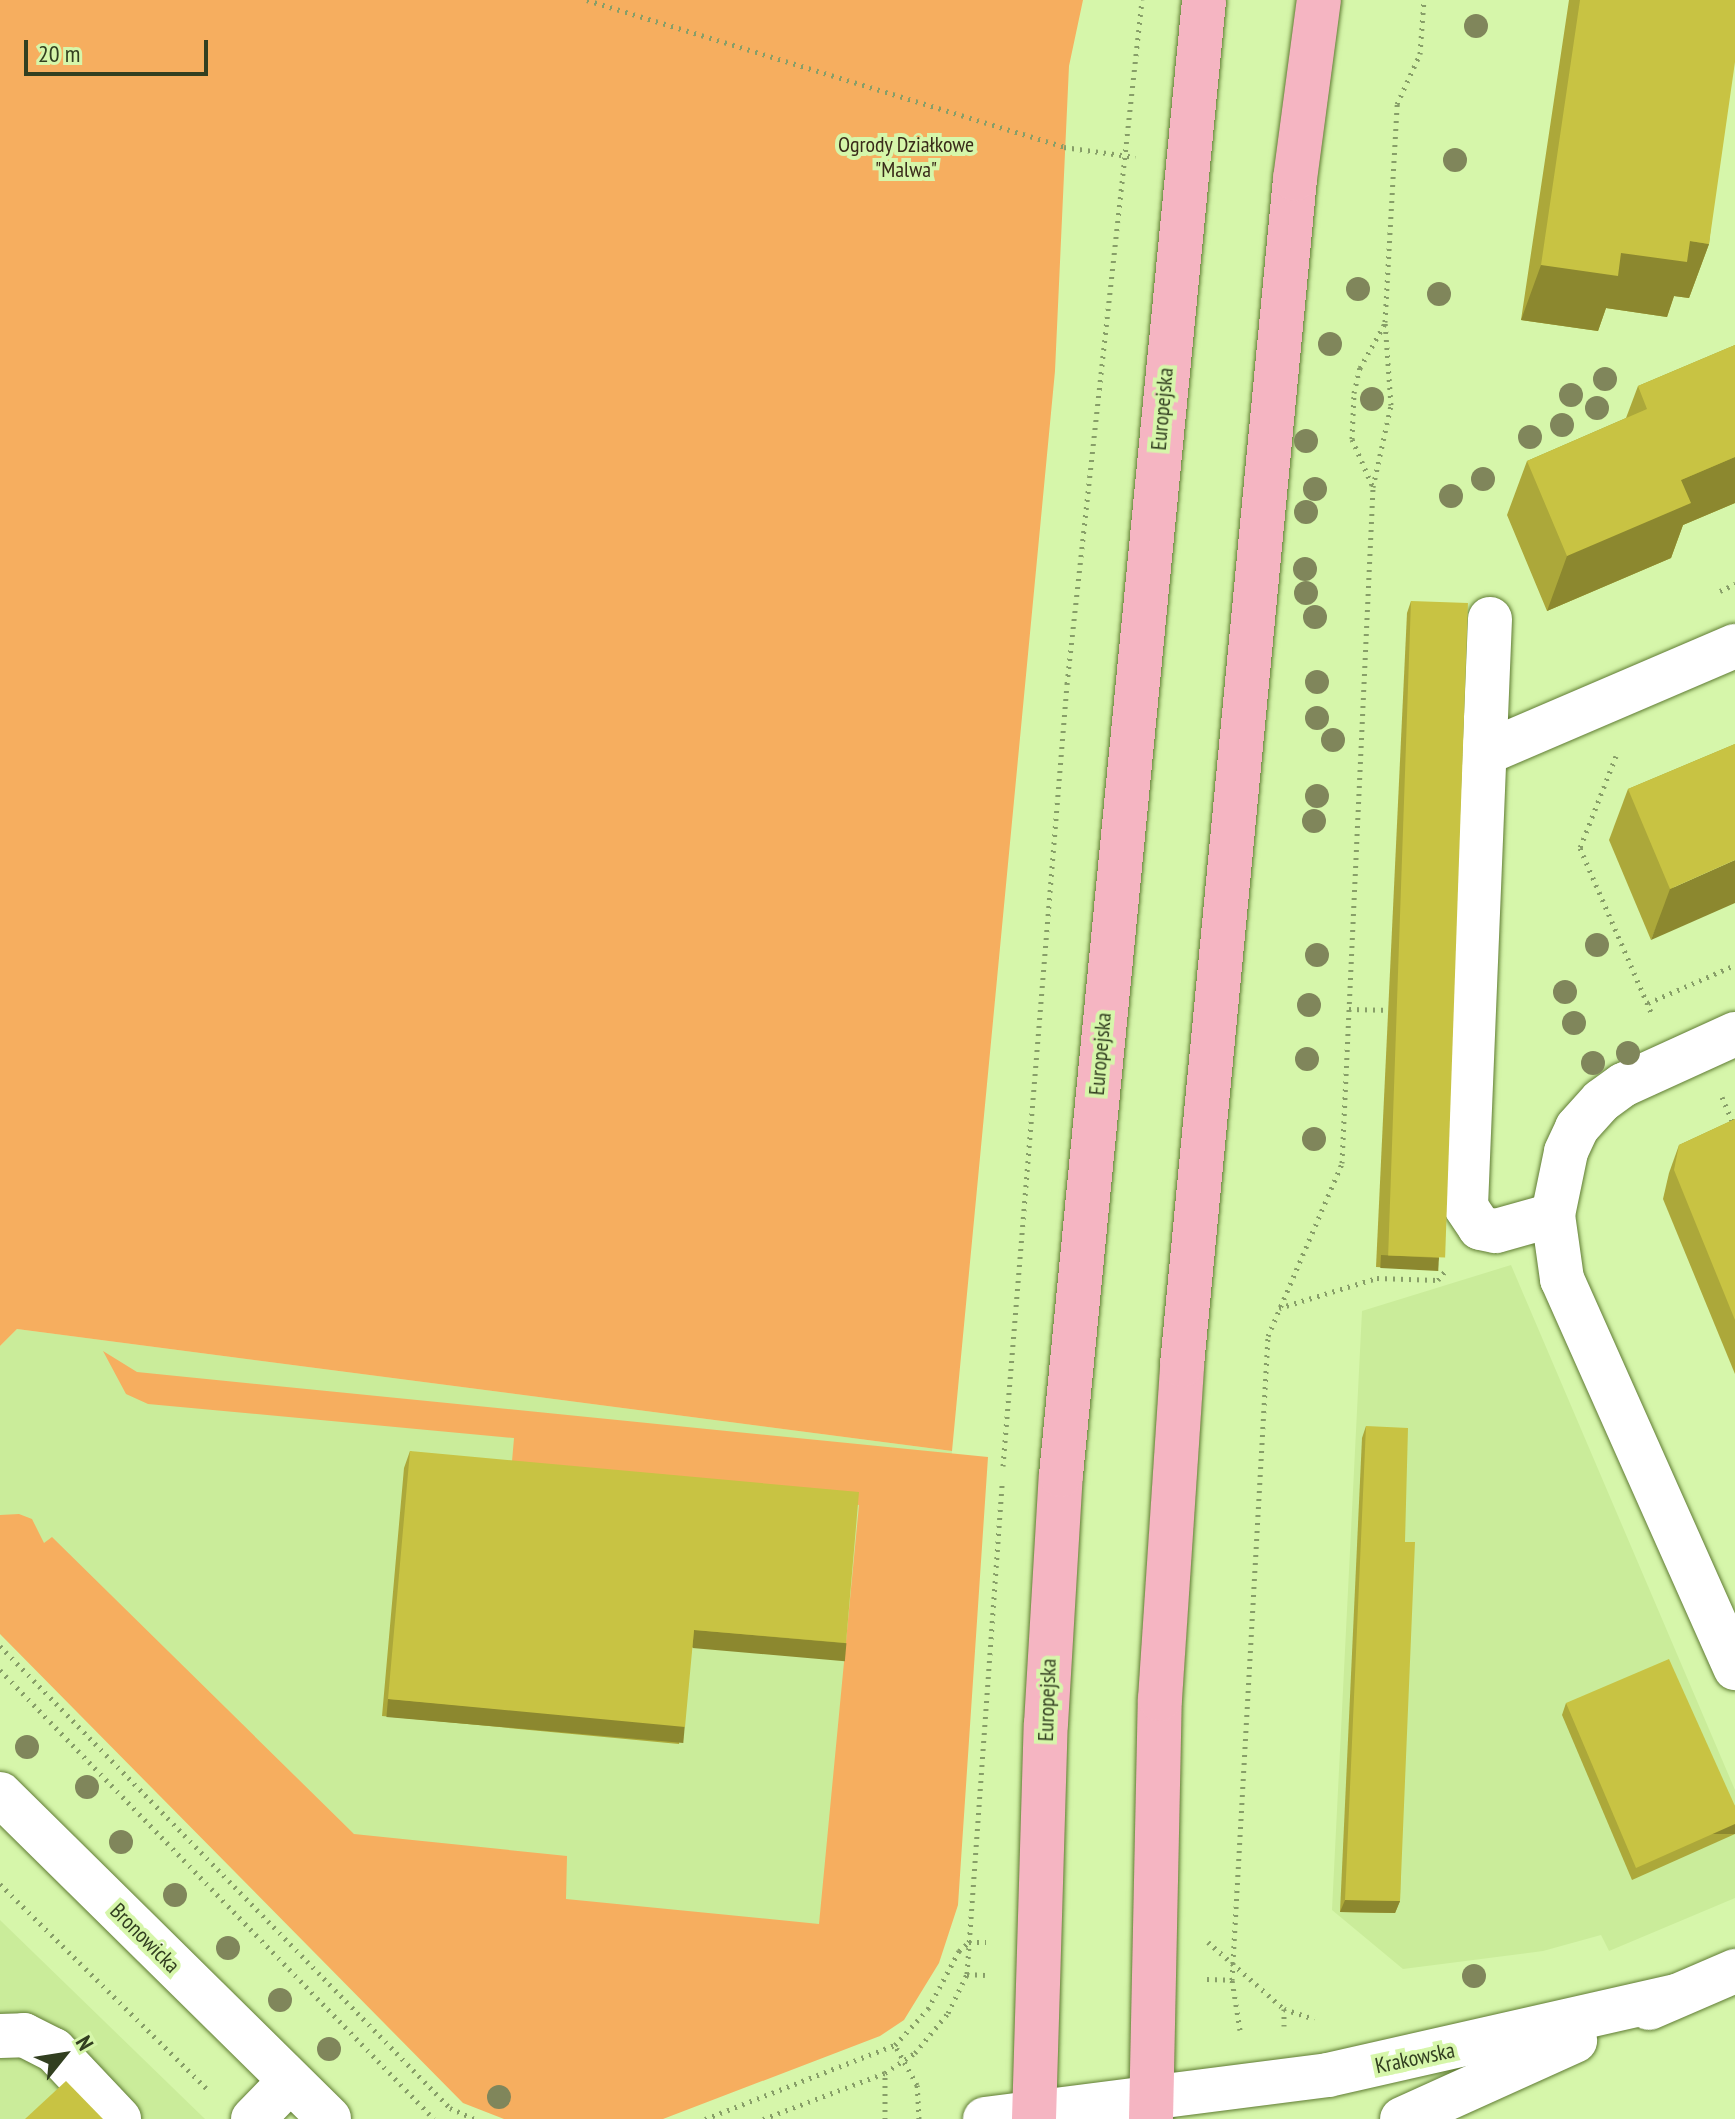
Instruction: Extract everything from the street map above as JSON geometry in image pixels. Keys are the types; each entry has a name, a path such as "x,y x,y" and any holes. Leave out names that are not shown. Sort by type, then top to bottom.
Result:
{"main road":[{"name":"Europejska","path":"1034,2115 1047,1694 1061,1475 1185,162 1204,0"},
{"path":"1151,2110 1160,1699 1182,1365 1295,179 1319,0"}],"street":[{"path":"1490,619 1466,1207 1480,1228 1496,1231 1553,1215"},
{"path":"1485,753 1735,646"},
{"path":"1735,1034 1623,1085 1577,1128 1553,1215 1562,1279 1735,1668"},
{"name":"Bronowicka","path":"0,1794 332,2119"},
{"name":"Krakowska","path":"1402,2119 1735,1971"},
{"name":"Krakowska","path":"1034,2115 1151,2110 1395,2063 1675,1996"},
{"path":"0,2036 24,2035 54,2050 119,2119"},
{"path":"253,2119 290,2081"},
{"path":"985,2119 1034,2115"}],"path":[{"path":"587,0 1064,147 1185,162"},
{"path":"967,1974 1028,1113 1122,156 1142,0"},
{"path":"1232,1980 1268,1336 1342,1163 1373,487 1391,405 1385,322 1397,104 1420,54 1424,0"},
{"path":"1373,487 1352,439 1354,393 1360,368 1385,322"},
{"path":"1707,597 1735,584"},
{"path":"1599,704 1617,752 1580,848 1673,1061"},
{"path":"1648,1003 1735,965"},
{"path":"1349,1009 1475,1011"},
{"path":"1279,1308 1377,1278 1438,1280 1480,1228"},
{"path":"0,1646 450,2108 475,2119"},
{"path":"0,1670 434,2119"},
{"path":"0,1884 215,2097"},
{"path":"705,2119 895,2045 928,2009 969,1942"},
{"path":"895,2045 917,2085 919,2119"},
{"path":"763,2119 885,2073"}],"shaded area":[{"path":"1511,1265 1735,1790 1735,1898 1609,1951 1601,1935 1543,1951 1403,1969 1332,1910 1362,1311"},
{"path":"17,1329 952,1451 901,1996 704,2101 0,1604 0,1346"},
{"path":"0,1920 205,2119 0,2119"}],"green space":[{"name":"Ogrody Działkowe \"Malwa\"","path":"0,0 1083,0 1069,66 1055,371 952,1451 17,1329 0,1346"},
{"path":"103,1351 137,1372 988,1457 958,1905 939,1963 904,2020 880,2036 663,2119 504,2119 463,2103 0,1634 0,1515 19,1514 32,1519 44,1543 52,1537 354,1834 567,1856 566,1899 819,1924 859,1505 511,1473 514,1438 148,1404 126,1394"}],"building":[{"path":"1580,0 1735,0 1735,62 1709,244 1690,241 1687,262 1621,253 1618,276 1541,265"},
{"path":"1735,345 1735,457 1681,480 1691,503 1567,556 1527,461 1647,409 1638,386"},
{"path":"1411,601 1468,603 1445,1258 1388,1256"},
{"path":"1735,744 1735,860 1670,889 1628,789"},
{"path":"1735,1119 1735,1320 1674,1170 1679,1145"},
{"path":"1366,1426 1408,1428 1405,1542 1415,1542 1400,1901 1345,1900"},
{"path":"410,1451 859,1492 846,1643 694,1630 685,1727 388,1699"},
{"path":"1669,1659 1735,1806 1735,1824 1636,1868 1566,1703"},
{"path":"66,2081 103,2119 25,2119"}]}
